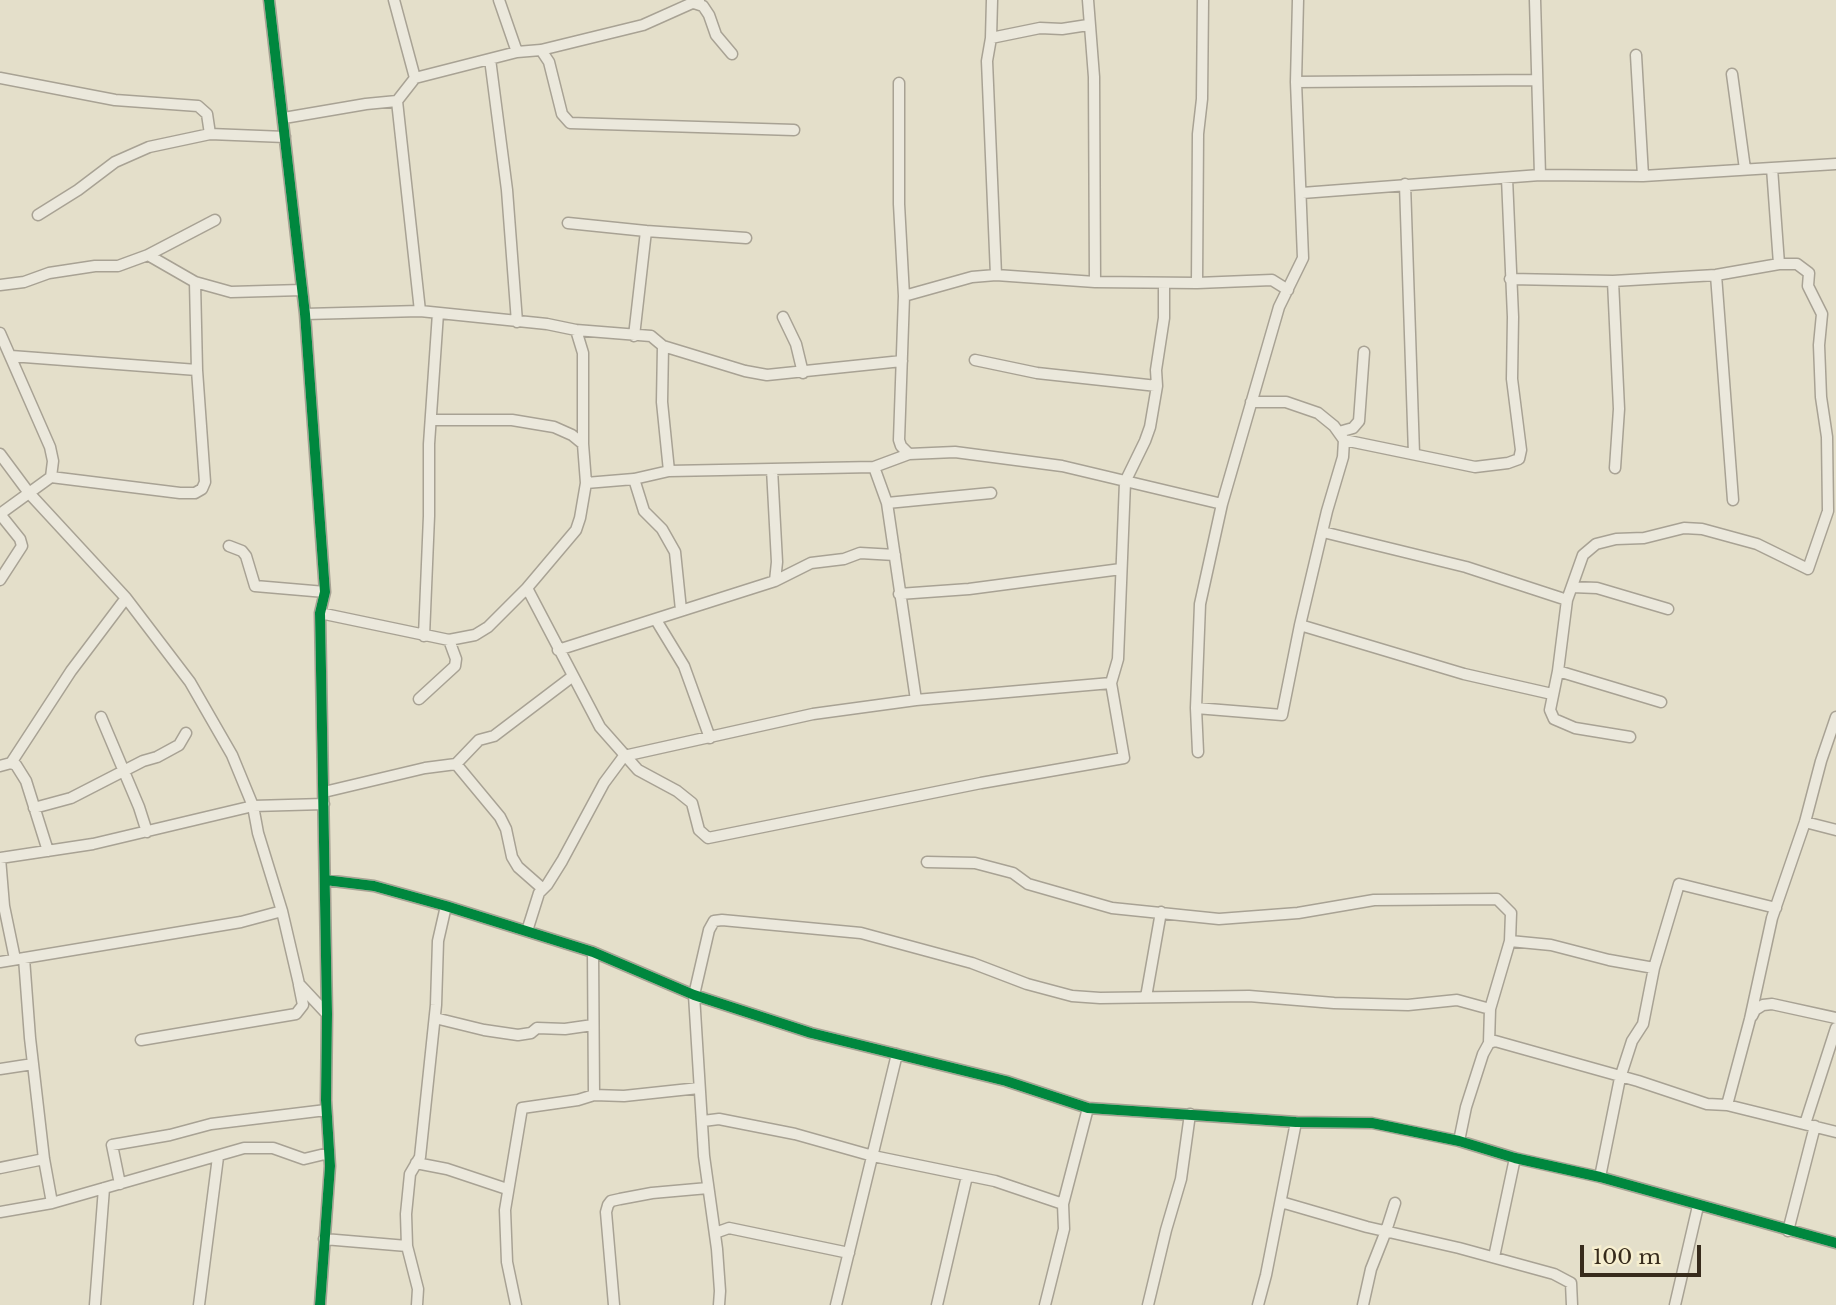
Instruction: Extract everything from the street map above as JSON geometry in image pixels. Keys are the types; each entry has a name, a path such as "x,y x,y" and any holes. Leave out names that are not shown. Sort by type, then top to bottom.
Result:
{"street":[{"path":"269,0 305,314 325,592 320,613 327,1014 326,1110 329,1153 320,1305"},
{"path":"394,0 415,78"},
{"path":"499,0 517,52"},
{"path":"992,0 991,38 987,61 996,275"},
{"path":"1088,0 1094,77 1095,282"},
{"path":"1197,283 1198,134 1202,99 1203,0"},
{"path":"1198,752 1196,708 1200,604 1222,504 1279,307 1303,258 1296,82 1298,0"},
{"path":"1535,0 1540,175"},
{"path":"420,311 397,101 415,78 517,52 541,51 643,25 697,2 703,6 716,35 732,54"},
{"path":"991,38 1040,29 1088,25"},
{"path":"541,51 549,62 562,114 570,124 794,131"},
{"path":"1636,55 1643,176"},
{"path":"491,59 507,190 517,322"},
{"path":"1732,74 1745,169"},
{"path":"0,78 115,100 198,106 207,114 210,134"},
{"path":"1296,82 1537,80"},
{"path":"899,83 899,204 904,296 899,440 904,452"},
{"path":"284,118 397,101"},
{"path":"38,215 116,162 149,147 210,134 285,137"},
{"path":"1302,193 1540,175 1643,176 1836,164"},
{"path":"1772,168 1779,264"},
{"path":"1251,402 1286,402 1318,414 1341,436 1475,467 1519,459 1521,455 1512,379 1513,317 1507,178"},
{"path":"1405,184 1414,454"},
{"path":"0,285 24,282 49,273 96,266 118,266 148,255 215,220"},
{"path":"568,223 746,238"},
{"path":"634,336 646,231"},
{"path":"148,255 195,282 231,292 302,290"},
{"path":"1510,279 1613,281 1716,275 1779,264 1797,264 1809,273 1808,286 1822,314 1819,345 1821,397 1827,437 1828,511 1808,569 1757,544 1702,529 1684,527 1644,538 1616,539 1596,544 1588,548 1583,555 1567,600 1550,710 1554,719 1575,728 1630,737"},
{"path":"904,296 972,277 996,275 1095,282 1197,283 1272,280 1288,290"},
{"path":"1716,275 1732,500"},
{"path":"1613,281 1619,409 1615,468"},
{"path":"0,580 22,546 20,539 0,514 51,477 180,493 195,493 202,489 205,482 197,370 195,282"},
{"path":"527,588 600,727 638,770 677,791 692,803 699,830 708,838 981,783 1124,758 1111,683 1118,659 1125,482 1145,441 1157,386 1156,370 1164,318 1164,283"},
{"path":"305,314 420,311 547,324 576,330 651,336 663,346 767,375 902,361"},
{"path":"424,636 439,313"},
{"path":"783,317 796,344 803,373"},
{"path":"320,613 449,640 475,635 488,627 527,588 576,530 580,518 586,483 583,353 576,330"},
{"path":"1,337 50,447 53,461 51,477"},
{"path":"663,346 662,402 669,471"},
{"path":"1341,436 1359,421 1364,352"},
{"path":"11,356 197,370"},
{"path":"975,360 1037,373 1157,386"},
{"path":"432,420 512,420 554,427 572,435 583,444"},
{"path":"1196,708 1282,715 1300,625 1343,457 1341,436"},
{"path":"586,483 634,479 669,471 874,467 904,452 955,452 1062,467 1222,504"},
{"path":"0,454 29,493 126,598 190,682 232,755 253,806 258,833 282,911 303,1005 296,1014 141,1040"},
{"path":"874,467 887,503 916,700"},
{"path":"772,468 778,562 775,581"},
{"path":"634,479 644,510 662,529 675,552 681,610"},
{"path":"887,503 991,493"},
{"path":"1323,532 1466,567 1567,600"},
{"path":"229,546 243,551 255,586 325,592"},
{"path":"558,650 775,581 811,563 844,559 860,553 895,555"},
{"path":"899,594 969,589 1121,569"},
{"path":"1572,587 1597,588 1668,609"},
{"path":"5,764 126,598"},
{"path":"656,620 684,666 710,738"},
{"path":"1300,625 1464,674 1552,694"},
{"path":"419,699 455,666 456,659 449,640"},
{"path":"1558,671 1661,702"},
{"path":"324,792 425,768 456,764 479,740 494,736 573,676"},
{"path":"527,931 539,893 562,861 604,783 624,756 813,714 916,700 1111,683"},
{"path":"100,717 147,832"},
{"path":"1727,1105 1776,908 1836,717"},
{"path":"34,808 71,798 179,745 186,733"},
{"path":"5,764 16,765 26,780 48,851"},
{"path":"456,764 500,817 506,829 512,857 518,867 543,889"},
{"path":"52,1203 44,1159 20,959 4,906 0,858 93,844 253,806 324,804"},
{"path":"1805,822 1836,830"},
{"path":"927,862 975,863 1013,873 1028,884 1112,908 1219,919 1298,913 1374,900 1497,899 1510,913 1510,941 1490,1009 1489,1043 1469,1096 1459,1142"},
{"path":"325,880 374,886 446,906 593,952 694,995 811,1033 1006,1081 1088,1108 1296,1122 1372,1123 1600,1177 1836,1244"},
{"path":"1600,1177 1620,1078 1632,1041 1643,1024 1654,968 1679,884 1776,908"},
{"path":"417,1305 418,1289 407,1246 406,1214 410,1174 420,1157 435,1018 438,941 446,906"},
{"path":"0,962 241,922 282,911"},
{"path":"1146,997 1161,912"},
{"path":"719,1305 715,1233 704,1156 694,995 711,924 722,920 861,933 972,963 1027,984 1072,996 1249,996 1408,1006 1457,1000 1490,1009"},
{"path":"1510,941 1551,945 1654,968"},
{"path":"593,952 594,1095"},
{"path":"299,984 327,1014"},
{"path":"1750,1019 1755,1010 1772,1004 1836,1018"},
{"path":"435,1018 518,1035 531,1033 537,1028 565,1029 593,1025"},
{"path":"1788,1230 1810,1125 1836,1028"},
{"path":"1489,1043 1495,1041 1707,1104 1727,1105 1836,1132"},
{"path":"836,1305 897,1054"},
{"path":"0,1069 33,1064"},
{"path":"516,1305 504,1223 507,1189 522,1108 594,1095 624,1096 699,1088"},
{"path":"1045,1305 1064,1229 1063,1204 1088,1108"},
{"path":"120,1184 112,1144 170,1135 211,1124 326,1110"},
{"path":"1148,1305 1181,1179 1190,1114"},
{"path":"703,1121 719,1119 771,1129 873,1156 995,1181 1063,1204"},
{"path":"1258,1305 1296,1122"},
{"path":"0,1212 52,1203 244,1148 273,1148 304,1159 329,1153"},
{"path":"199,1305 218,1157"},
{"path":"1494,1257 1515,1158"},
{"path":"0,1168 44,1159"},
{"path":"416,1163 447,1169 507,1189"},
{"path":"937,1305 967,1176"},
{"path":"95,1305 104,1188"},
{"path":"614,1305 606,1212 608,1205 620,1199 641,1195 708,1188"},
{"path":"1281,1202 1562,1277 1570,1283 1572,1305"},
{"path":"1363,1305 1371,1269 1395,1203"},
{"path":"1675,1305 1698,1206"},
{"path":"715,1233 729,1228 849,1253"},
{"path":"324,1240 407,1246"}],"cycle path":[{"path":"269,0 305,314 325,592 320,613 326,1100 330,1166 320,1305"},
{"path":"325,880 374,886 446,906 593,952 694,995 811,1033 1006,1081 1088,1108 1296,1122 1372,1123 1459,1141 1515,1158 1600,1177 1836,1243"}]}
